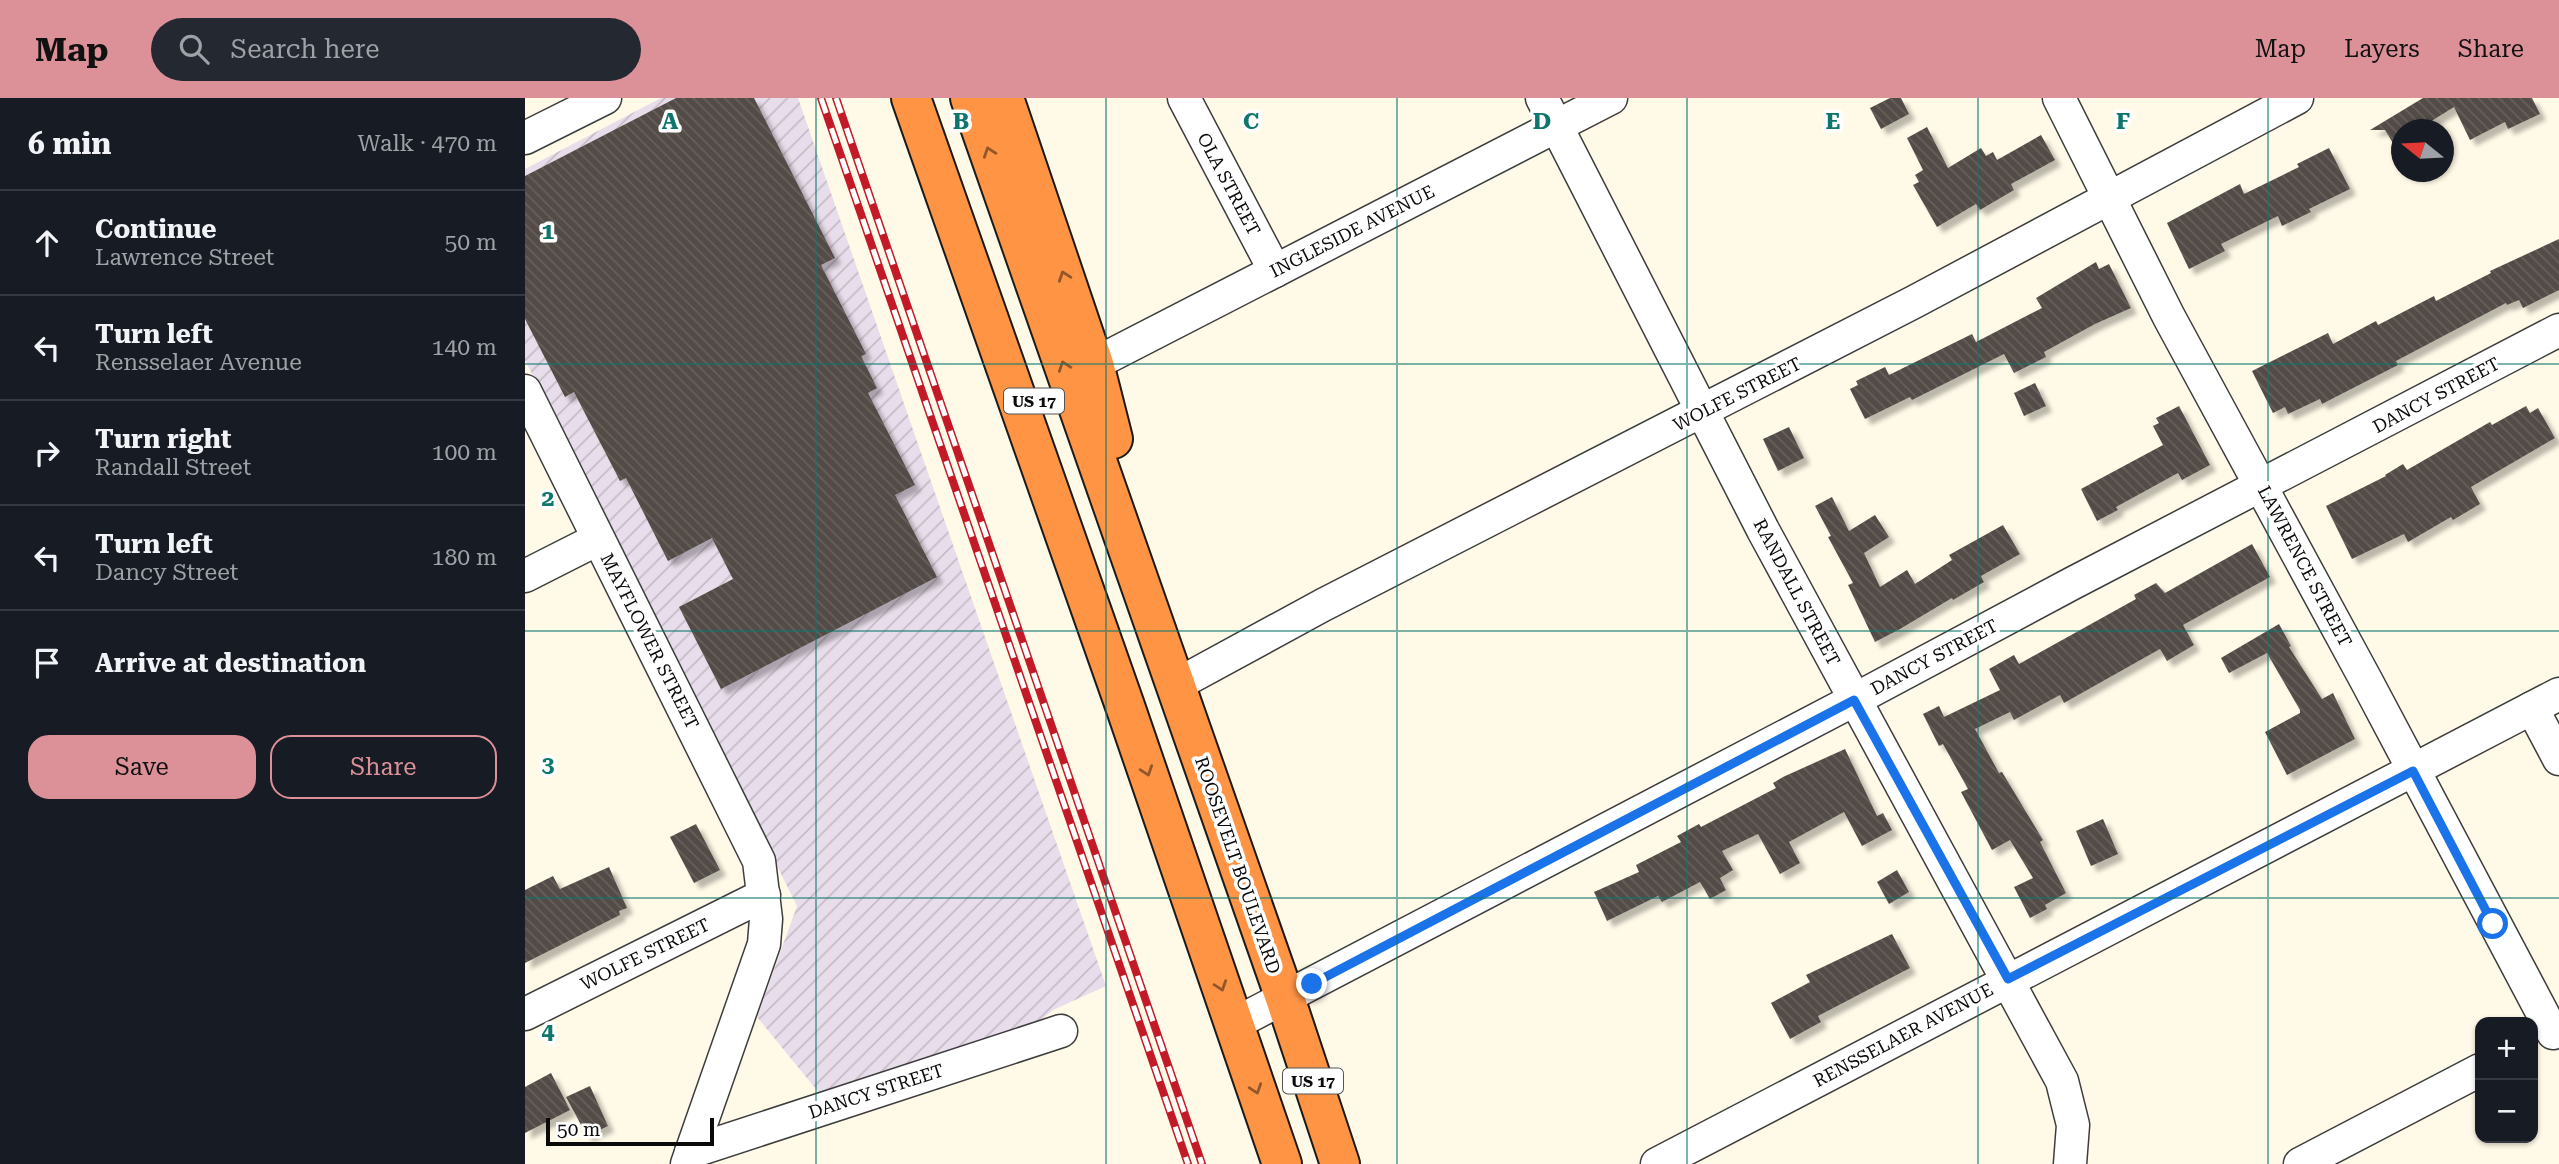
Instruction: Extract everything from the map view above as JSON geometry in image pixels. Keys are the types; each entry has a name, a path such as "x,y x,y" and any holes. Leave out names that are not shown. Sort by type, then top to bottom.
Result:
{"highway":[{"path":"911,98 1125,706"},
{"name":"US 17","path":"937,98 983,233 1125,706 1282,1164"},
{"name":"US 17","path":"970,98 1176,685"},
{"path":"1004,98 1094,364 1176,685"},
{"name":"ROOSEVELT BOULEVARD","path":"1176,685 1341,1164"}],"street":[{"path":"525,138 605,98"},
{"name":"OLA STREET","path":"1184,98 1275,271"},
{"name":"RANDALL STREET","path":"1542,98 1702,412 1854,700 2062,1081 2073,1125 2070,1164"},
{"name":"INGLESIDE AVENUE","path":"1094,364 1611,98"},
{"name":"LAWRENCE STREET","path":"2059,98 2169,317 2413,771 2548,1035"},
{"name":"WOLFE STREET","path":"1176,685 1323,605 1914,302 2297,98"},
{"name":"DANCY STREET","path":"1234,1024 2559,330"},
{"name":"MAYFLOWER STREET","path":"525,391 756,853 766,919 760,960 689,1158"},
{"path":"525,576 598,539"},
{"name":"RENSSELAER AVENUE","path":"1657,1164 2559,694"},
{"path":"2532,708 2559,759"},
{"name":"WOLFE STREET","path":"525,1014 764,895"},
{"name":"DANCY STREET","path":"689,1158 1061,1031"},
{"path":"2299,1164 2475,1073"}],"shaded area":[{"path":"661,98 798,98 1106,986 1053,1010 1028,1031 824,1099 757,1017 797,906 525,360 525,169"}],"building":[{"path":"676,98 754,98 835,258 821,265 866,354 861,356 877,388 868,393 915,485 895,495 937,577 721,689 679,607 733,579 712,538 668,561 626,478 620,481 574,392 565,397 525,319 525,176"},
{"path":"1890,98 1901,98 1909,114 1881,129 1870,108"},
{"path":"2423,98 2532,98 2540,114 2508,129 2505,122 2470,140 2454,107 2435,119 2391,119 2391,140 2385,130 2370,130"},
{"path":"1927,127 1948,168 1981,148 1986,156 1993,152 1997,160 2041,135 2055,160 2011,184 2014,190 1980,210 1976,204 1937,227 1913,185 1919,182 1915,175 1923,170 1907,138"},
{"path":"2329,148 2350,189 2282,226 2278,216 2221,244 2225,251 2189,269 2167,223 2240,184 2244,194 2299,167 2297,164"},
{"path":"2559,239 2559,290 2523,308 2519,300 2507,305 2506,303 2396,361 2398,365 2322,404 2320,399 2288,414 2285,407 2273,413 2252,371 2328,333 2333,344 2376,321 2378,325 2434,296 2436,301 2491,273 2490,271"},
{"path":"2096,262 2099,269 2109,264 2131,308 2044,352 2046,357 2014,373 2004,354 1912,400 1910,397 1865,419 1850,389 1858,385 1856,381 1885,367 1889,375 1972,334 1976,342 2042,308 2036,298"},
{"path":"2035,383 2046,406 2024,416 2014,393"},
{"path":"2179,406 2210,465 2182,480 2178,473 2116,507 2118,510 2097,521 2081,489 2163,445 2153,426 2159,423 2156,418"},
{"path":"2526,406 2530,413 2538,408 2555,438 2471,487 2480,504 2408,542 2404,534 2352,559 2326,506 2386,476 2403,464 2407,470 2490,422 2492,425"},
{"path":"1789,427 1804,458 1778,471 1763,439"},
{"path":"1832,497 1849,531 1875,515 1889,537 1864,553 1880,587 1907,570 1915,584 1952,560 1949,555 2003,525 2020,554 1981,576 1984,582 1875,642 1848,585 1853,583 1815,506"},
{"path":"2252,544 2270,577 2183,625 2194,645 2167,661 2160,649 2064,703 2060,695 2014,720 2010,712 1975,729 1999,773 2002,772 2043,840 2040,842 2066,893 2045,905 2047,909 2030,918 2014,887 2033,878 2010,840 1992,850 1961,792 1968,789 1943,744 1939,746 1923,714 1939,706 1944,717 2000,690 1989,669 2014,655 2019,664 2136,599 2134,595 2156,583 2165,593"},
{"path":"2279,624 2291,646 2289,647 2322,699 2333,693 2355,739 2287,775 2265,732 2300,713 2300,710 2267,653 2229,673 2221,658"},
{"path":"1845,749 1877,816 1883,813 1892,830 1862,846 1844,812 1789,842 1800,863 1780,874 1758,834 1722,851 1733,870 1720,878 1726,890 1710,899 1700,882 1662,902 1658,896 1607,921 1594,892 1639,872 1636,865 1681,842 1677,836 1699,824 1701,827 1776,788 1773,783 1783,777"},
{"path":"2103,819 2118,854 2091,866 2076,831"},
{"path":"696,824 720,870 694,883 670,837"},
{"path":"609,867 627,908 619,911 620,915 525,963 525,890 553,876 560,889"},
{"path":"1897,870 1909,892 1889,904 1877,882"},
{"path":"1892,934 1910,968 1818,1016 1821,1022 1790,1039 1771,1003 1810,982 1806,975"},
{"path":"551,1073 570,1110 525,1133 525,1087"},
{"path":"590,1086 608,1126 587,1136 566,1097"}],"railway":[{"path":"821,98 1188,1164"},
{"path":"836,98 1202,1164"}],"route":[{"path":"1312,984 1854,700 2008,979 2413,771 2493,924"}]}
